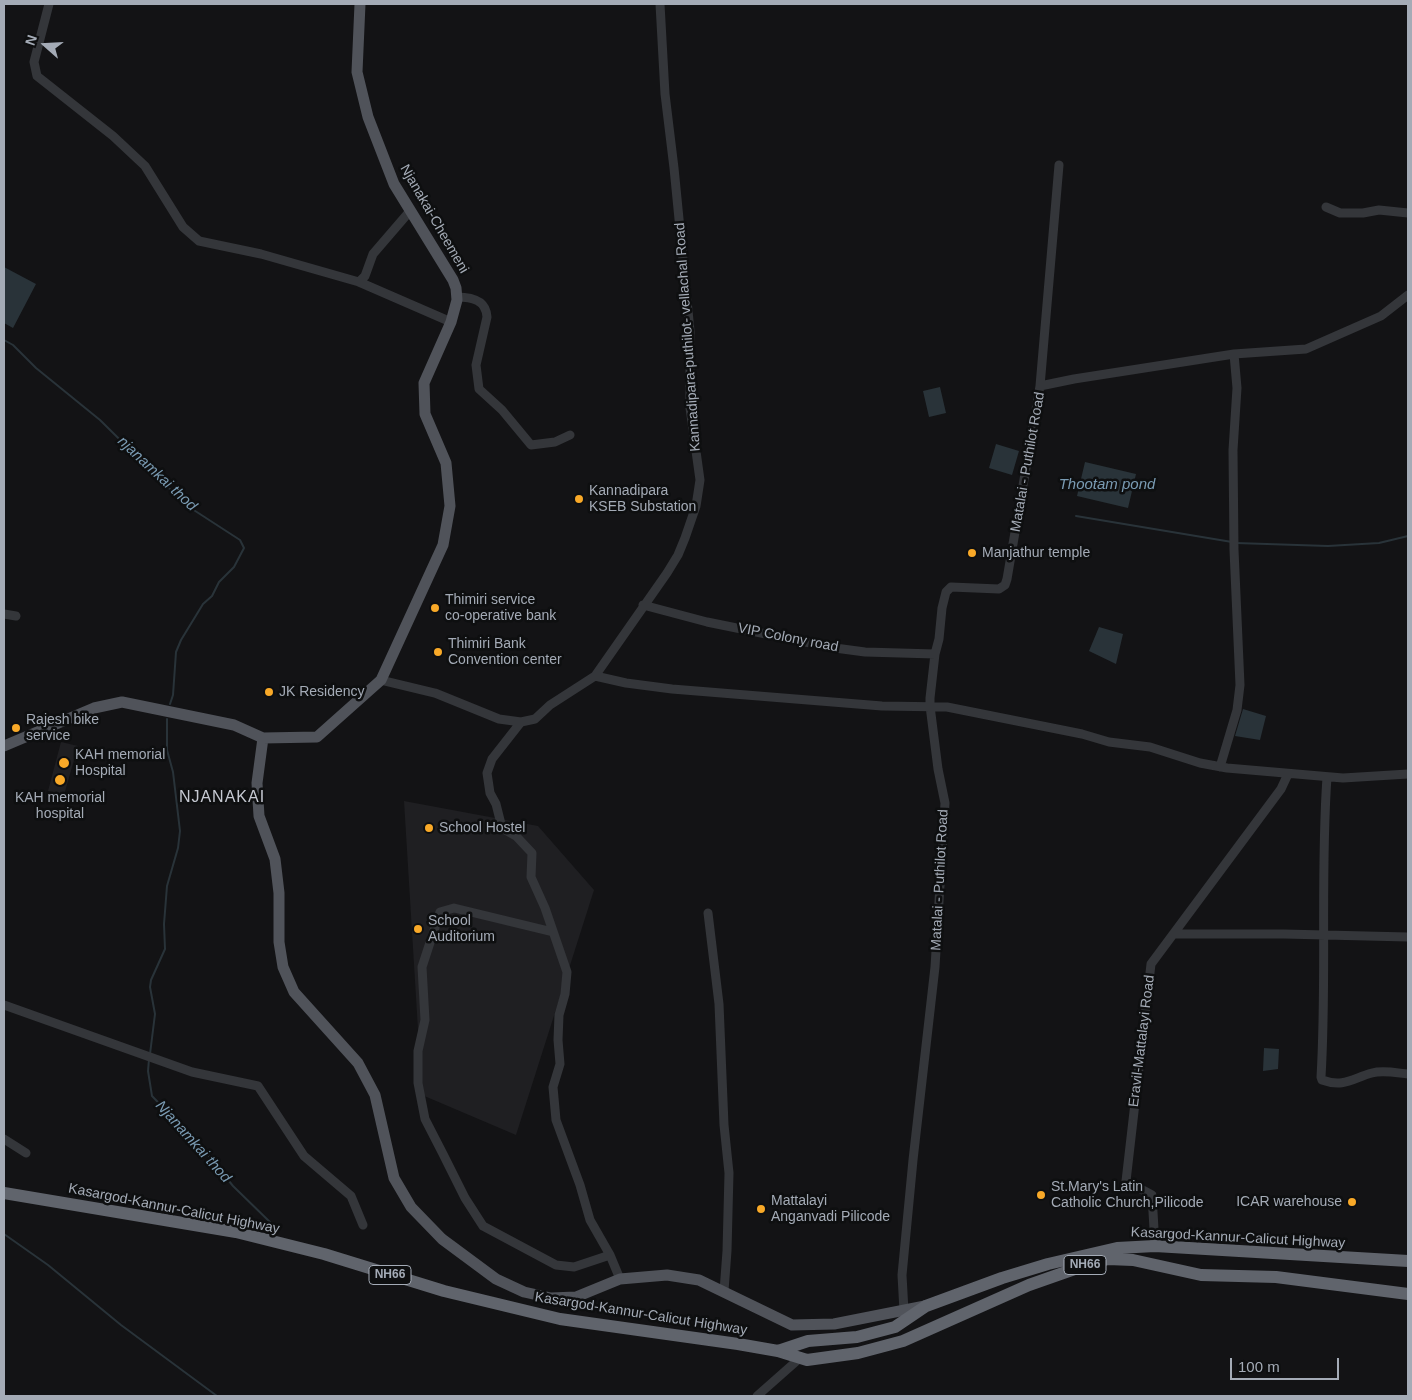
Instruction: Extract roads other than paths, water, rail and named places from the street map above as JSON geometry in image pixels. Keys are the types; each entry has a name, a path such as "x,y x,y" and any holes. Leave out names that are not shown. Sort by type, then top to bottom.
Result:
{"highway":[{"name":"Kasargod-Kannur-Calicut Highway","path":"4,1193 236,1232 324,1254 444,1291 560,1319 778,1351 806,1360 858,1353 903,1341 1029,1285 1108,1259 1133,1260 1201,1275 1276,1277 1408,1294"},
{"name":"Kasargod-Kannur-Calicut Highway","path":"778,1351 808,1341 857,1336 895,1327 926,1306 1002,1278 1048,1264 1117,1248 1155,1246 1408,1261"}],"main road":[{"name":"Njanakai-Cheemeni","path":"263,738 317,737 381,680 443,545 450,506 446,463 425,414 424,383 458,300 453,280 394,184 368,117 357,72 360,4"},
{"path":"4,746 94,708 122,702 234,724 263,738"},
{"name":"Kasargod-Kannur-Calicut Highway","path":"263,738 257,782 259,816 275,859 279,893 279,942 283,967 294,992 358,1063 375,1095 394,1178 411,1207 442,1240 496,1279 524,1292 551,1298 576,1297 620,1280 667,1275 699,1280 792,1325 834,1324 926,1306"}],"street":[{"path":"49,4 34,62 37,76 113,136 145,166 183,228 199,241 262,254 359,282 450,322"},
{"name":"Kannadipara-puthilot- vellachal Road","path":"521,722 535,719 550,705 595,676 667,573 682,547 696,506 700,480 690,408 690,331 665,94 660,4"},
{"path":"1040,386 1059,165"},
{"path":"1326,207 1340,213 1363,213 1379,210 1408,213"},
{"path":"359,282 365,276 373,254 410,211"},
{"name":"Matalai - Puthilot Road","path":"904,1311 902,1275 935,967 945,803 938,769 930,706 935,654 939,639 942,608 946,592 951,586 999,589 1005,585 1040,386 1234,354 1306,349 1381,316 1408,295"},
{"path":"457,297 469,297 476,300 487,310 476,365 479,389 502,410 532,445 556,442 570,435"},
{"path":"1220,766 1237,710 1240,685 1234,550 1233,450 1237,388 1234,354"},
{"name":"VIP Colony road","path":"643,605 707,622 835,648 865,652 935,654"},
{"path":"4,614 16,616"},
{"path":"595,676 626,683 672,689 882,706 948,707 1082,734 1109,742 1150,748 1200,763 1220,766 1343,778 1408,774"},
{"path":"381,680 435,694 498,719 521,722 492,760 487,774 490,793 496,804 502,828 516,836 532,853 531,876 545,908 567,972 565,994 559,1015 558,1040 560,1064 553,1087 556,1120 580,1185 590,1220 610,1255 620,1280"},
{"name":"Eravil-Mattalayi Road","path":"1155,1246 1152,1195 1126,1181 1151,964 1281,789 1288,774"},
{"path":"1327,777 1323,887 1324,1029 1320,1076 1322,1080 1327,1082 1348,1082 1371,1073 1408,1074"},
{"path":"552,932 454,908 440,912 422,967 425,1020 418,1051 418,1083 425,1119 465,1198 482,1226 556,1265 574,1267 610,1255"},
{"path":"708,914 719,1004 724,1125 729,1173 724,1291"},
{"path":"1174,934 1408,937"},
{"path":"4,1005 192,1072 258,1086 304,1156 351,1196 363,1225"},
{"path":"4,1138 26,1153"},
{"path":"757,1396 800,1358"}],"water":[{"path":"4,267 36,284 13,328 4,323"},
{"path":"940,387 946,413 929,417 923,391"},
{"path":"996,444 1019,451 1012,475 989,468"},
{"name":"Thootam pond","path":"1085,462 1136,474 1128,508 1077,496"},
{"path":"1099,627 1123,634 1116,664 1089,651"},
{"path":"1243,709 1266,716 1260,740 1235,736"},
{"path":"1264,1048 1279,1049 1278,1069 1263,1071"}],"waterway":[{"name":"njanamkai thod","path":"4,340 13,345 36,368 100,420 186,505 240,540 244,548 234,567 219,582 212,596 203,604 181,640 176,652 173,695 170,704"},
{"path":"1076,516 1232,542"},
{"path":"1236,543 1328,546 1379,543 1408,536"},
{"name":"Njanamkai thod","path":"150,1054 155,1014 150,987 151,980 165,949 164,924 167,886 178,848 180,831 173,772 167,750 167,719"},
{"name":"Njanamkai thod","path":"149,1059 148,1071 152,1096 204,1150 233,1186 273,1225"},
{"path":"4,1234 48,1265 121,1325 217,1396"}],"place":[{"name":"Kannadipara KSEB Substation","path":"579,499"},
{"name":"Manjathur temple","path":"972,553"},
{"name":"Thimiri service co-operative bank","path":"435,608"},
{"name":"Thimiri Bank Convention center","path":"438,652"},
{"name":"JK Residency","path":"269,692"},
{"name":"Rajesh bike service","path":"16,728"},
{"name":"KAH memorial Hospital","path":"64,763"},
{"name":"KAH memorial hospital","path":"60,780"},
{"name":"School Hostel","path":"429,828"},
{"name":"School Auditorium","path":"418,929"},
{"name":"St.Mary's Latin Catholic Church,Pilicode","path":"1041,1195"},
{"name":"ICAR warehouse","path":"1352,1202"},
{"name":"Mattalayi Anganvadi Pilicode","path":"761,1209"}],"district":[{"name":"NJANAKAI","path":"222,798"}]}
